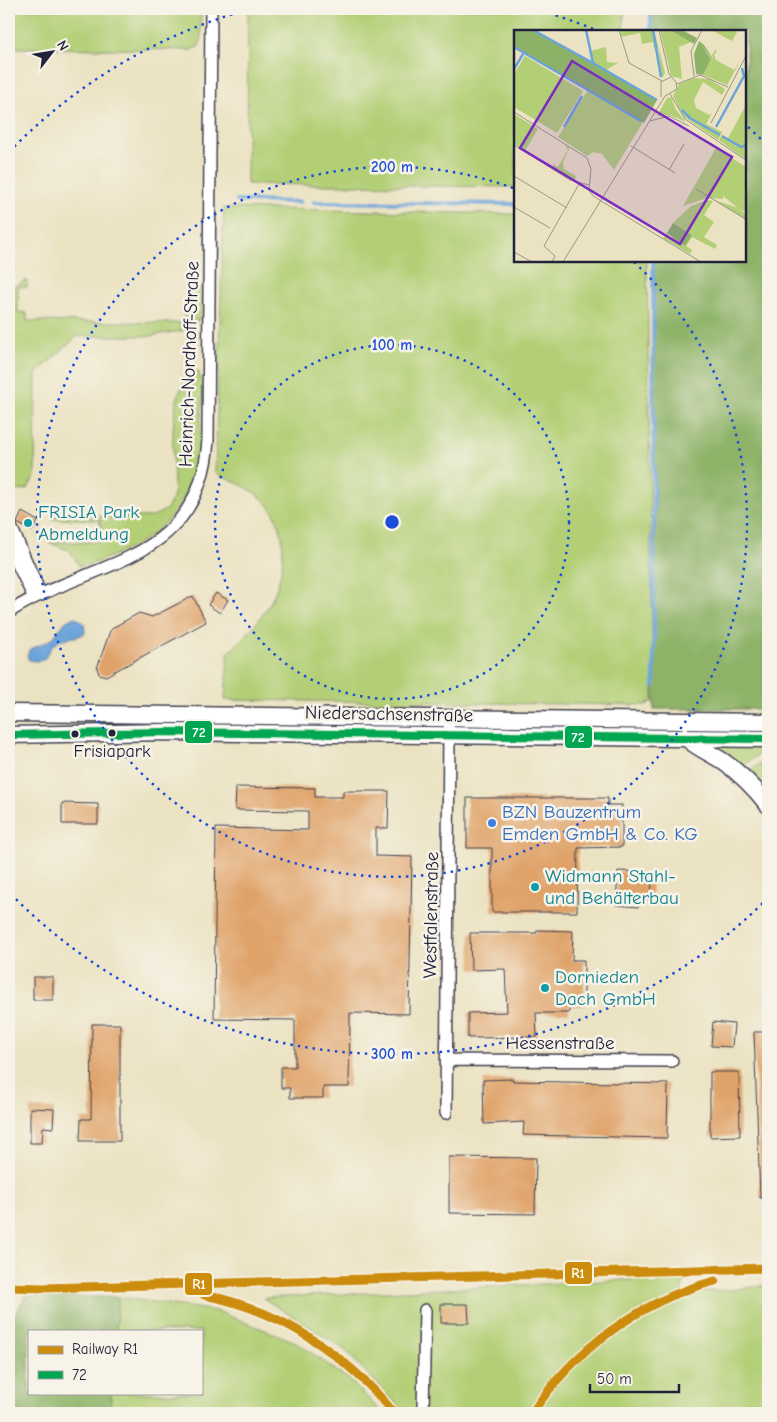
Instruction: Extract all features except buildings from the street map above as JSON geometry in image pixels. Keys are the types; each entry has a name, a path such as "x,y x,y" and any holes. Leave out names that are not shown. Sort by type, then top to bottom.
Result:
{"main road":[{"name":"Niedersachsenstraße","path":"9,713 768,722"},
{"name":"Niedersachsenstraße","path":"9,735 160,732 768,739"},
{"path":"685,737 698,748 738,773 768,806"}],"street":[{"name":"Heinrich-Nordhoff-Straße","path":"9,612 37,597 125,560 157,541 186,510 202,478 208,440 211,9"},
{"path":"9,522 22,549 37,597"},
{"path":"9,546 37,597"},
{"name":"Westfalenstraße","path":"446,1113 448,718"},
{"name":"Hessenstraße","path":"447,1060 672,1061"},
{"path":"423,1413 425,1310"}],"green space":[{"path":"9,9 201,9 201,42 198,47 192,50 19,48 9,46"},
{"path":"248,9 624,9 624,30 514,30 514,187 247,184"},
{"path":"651,9 768,9 768,709 654,709 653,262 747,262 747,30 651,30"},
{"path":"224,208 514,214 514,262 647,262 653,702 648,702 648,705 225,700 228,653 252,628 270,602 277,588 283,556 279,526 268,504 249,489 215,473"},
{"path":"27,280 27,287 18,287 18,312 27,313 27,321 184,323 184,314 193,314 194,288 185,287 190,283 196,285 203,294 203,306 196,323 181,331 150,336 77,336 36,374 35,476 28,488 19,491 9,485 9,289"},
{"path":"198,371 202,383 199,444 189,486 180,504 168,520 153,534 134,546 96,562 79,566 70,551 48,542 100,542 100,520 52,519 52,516 152,517 167,509 174,496 173,427 175,408 187,379"},
{"path":"703,742 768,745 768,752 755,757 741,767"},
{"path":"768,759 768,791 750,770"},
{"path":"685,1277 681,1293 768,1285 768,1413 405,1413 344,1349 263,1298"},
{"path":"25,1296 118,1297 116,1330 28,1330 28,1394 111,1394 110,1413 9,1413 9,1325"},
{"path":"118,1297 216,1311 296,1342 351,1381 382,1413 110,1413 111,1394 202,1394 202,1330 116,1330"}],"water":[{"path":"75,617 84,623 85,633 60,641 53,646 44,659 29,660 27,656 29,650 52,639 66,621"}],"waterway":[{"path":"651,9 651,30"},
{"path":"237,201 300,202"},
{"path":"314,202 514,204"},
{"path":"653,262 654,686"}],"rail line":[{"name":"R1","path":"9,1287 43,1288 768,1268"},
{"name":"R1","path":"532,1413 568,1368 611,1330 661,1301 715,1281"},
{"name":"R1","path":"204,1295 259,1311 285,1323 310,1338 355,1372 394,1413"}],"transit line":[{"name":"72","path":"9,735 165,732 768,739"}],"place":[{"name":"FRISIA Park Abmeldung","path":"28,523"},
{"name":"Frisiapark","path":"112,733"},
{"name":"BZN Bauzentrum Emden GmbH & Co. KG","path":"492,823"},
{"name":"Widmann Stahl- und Behälterbau","path":"535,887"},
{"name":"Dornieden Dach GmbH","path":"545,988"}]}
